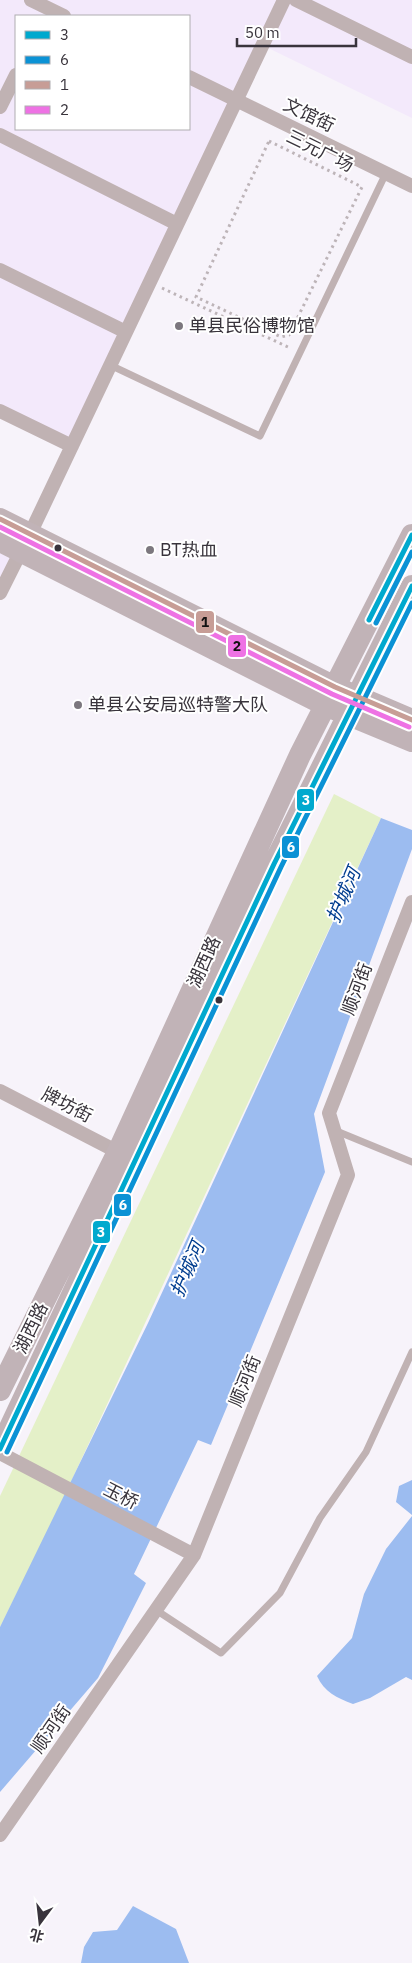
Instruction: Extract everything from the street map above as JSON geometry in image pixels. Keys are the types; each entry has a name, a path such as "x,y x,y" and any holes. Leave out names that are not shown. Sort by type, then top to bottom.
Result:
{"main road":[{"path":"0,519 25,542 330,696 352,705 412,720"},
{"name":"湖西路","path":"0,1390 118,1152 236,891 330,696 412,535"},
{"path":"0,541 25,542"},
{"name":"湖西路","path":"0,1448 274,864 412,586"},
{"path":"352,705 412,741"}],"street":[{"path":"31,0 62,15"},
{"path":"0,593 284,0"},
{"path":"296,0 411,55"},
{"path":"0,108 15,77"},
{"name":"文馆街","path":"190,78 412,186"},
{"path":"0,134 177,224"},
{"path":"0,270 126,332"},
{"path":"0,411 72,446"},
{"name":"顺河街","path":"0,1835 194,1555 348,1176 329,1113 412,902"},
{"name":"牌坊街","path":"0,1091 118,1152"},
{"name":"玉桥","path":"0,1453 194,1555"}],"lane":[{"path":"110,364 260,436 386,173"},
{"path":"334,1130 412,1162"},
{"path":"156,1610 221,1653 280,1593 320,1518 366,1452 412,1352"}],"path":[{"name":"三元广场","path":"269,141 362,187 289,334 281,337 196,298 269,141"},
{"path":"149,282 300,353"}],"shaded area":[{"path":"0,0 412,0 412,118 262,45 72,446 0,411"},
{"path":"0,553 10,558 0,579"}],"green space":[{"path":"334,794 381,818 47,1533 0,1627 0,1496"}],"water":[{"name":"护城河","path":"381,818 412,830 412,849 314,1114 325,1172 211,1445 198,1440 134,1574 146,1583 98,1678 0,1792 0,1627 148,1323"},
{"path":"412,1480 412,1515 396,1502 399,1486"},
{"path":"412,1516 412,1680 406,1677 370,1698 353,1704 332,1694 323,1686 317,1676 352,1638 364,1594 386,1549"},
{"path":"133,1906 176,1929 189,1963 81,1963 84,1947 93,1932 117,1930"}],"transit line":[{"name":"1","path":"0,519 335,687 412,720"},
{"name":"2","path":"0,527 332,694 409,727"},
{"name":"3","path":"369,620 412,535"},
{"name":"6","path":"376,623 412,552"},
{"name":"3","path":"0,1449 274,864 412,586"},
{"name":"6","path":"7,1452 281,867 412,603"}],"place":[{"name":"单县民俗博物馆","path":"179,326"},
{"name":"BT热血","path":"150,550"},
{"name":"单县公安局巡特警大队","path":"78,705"}]}
